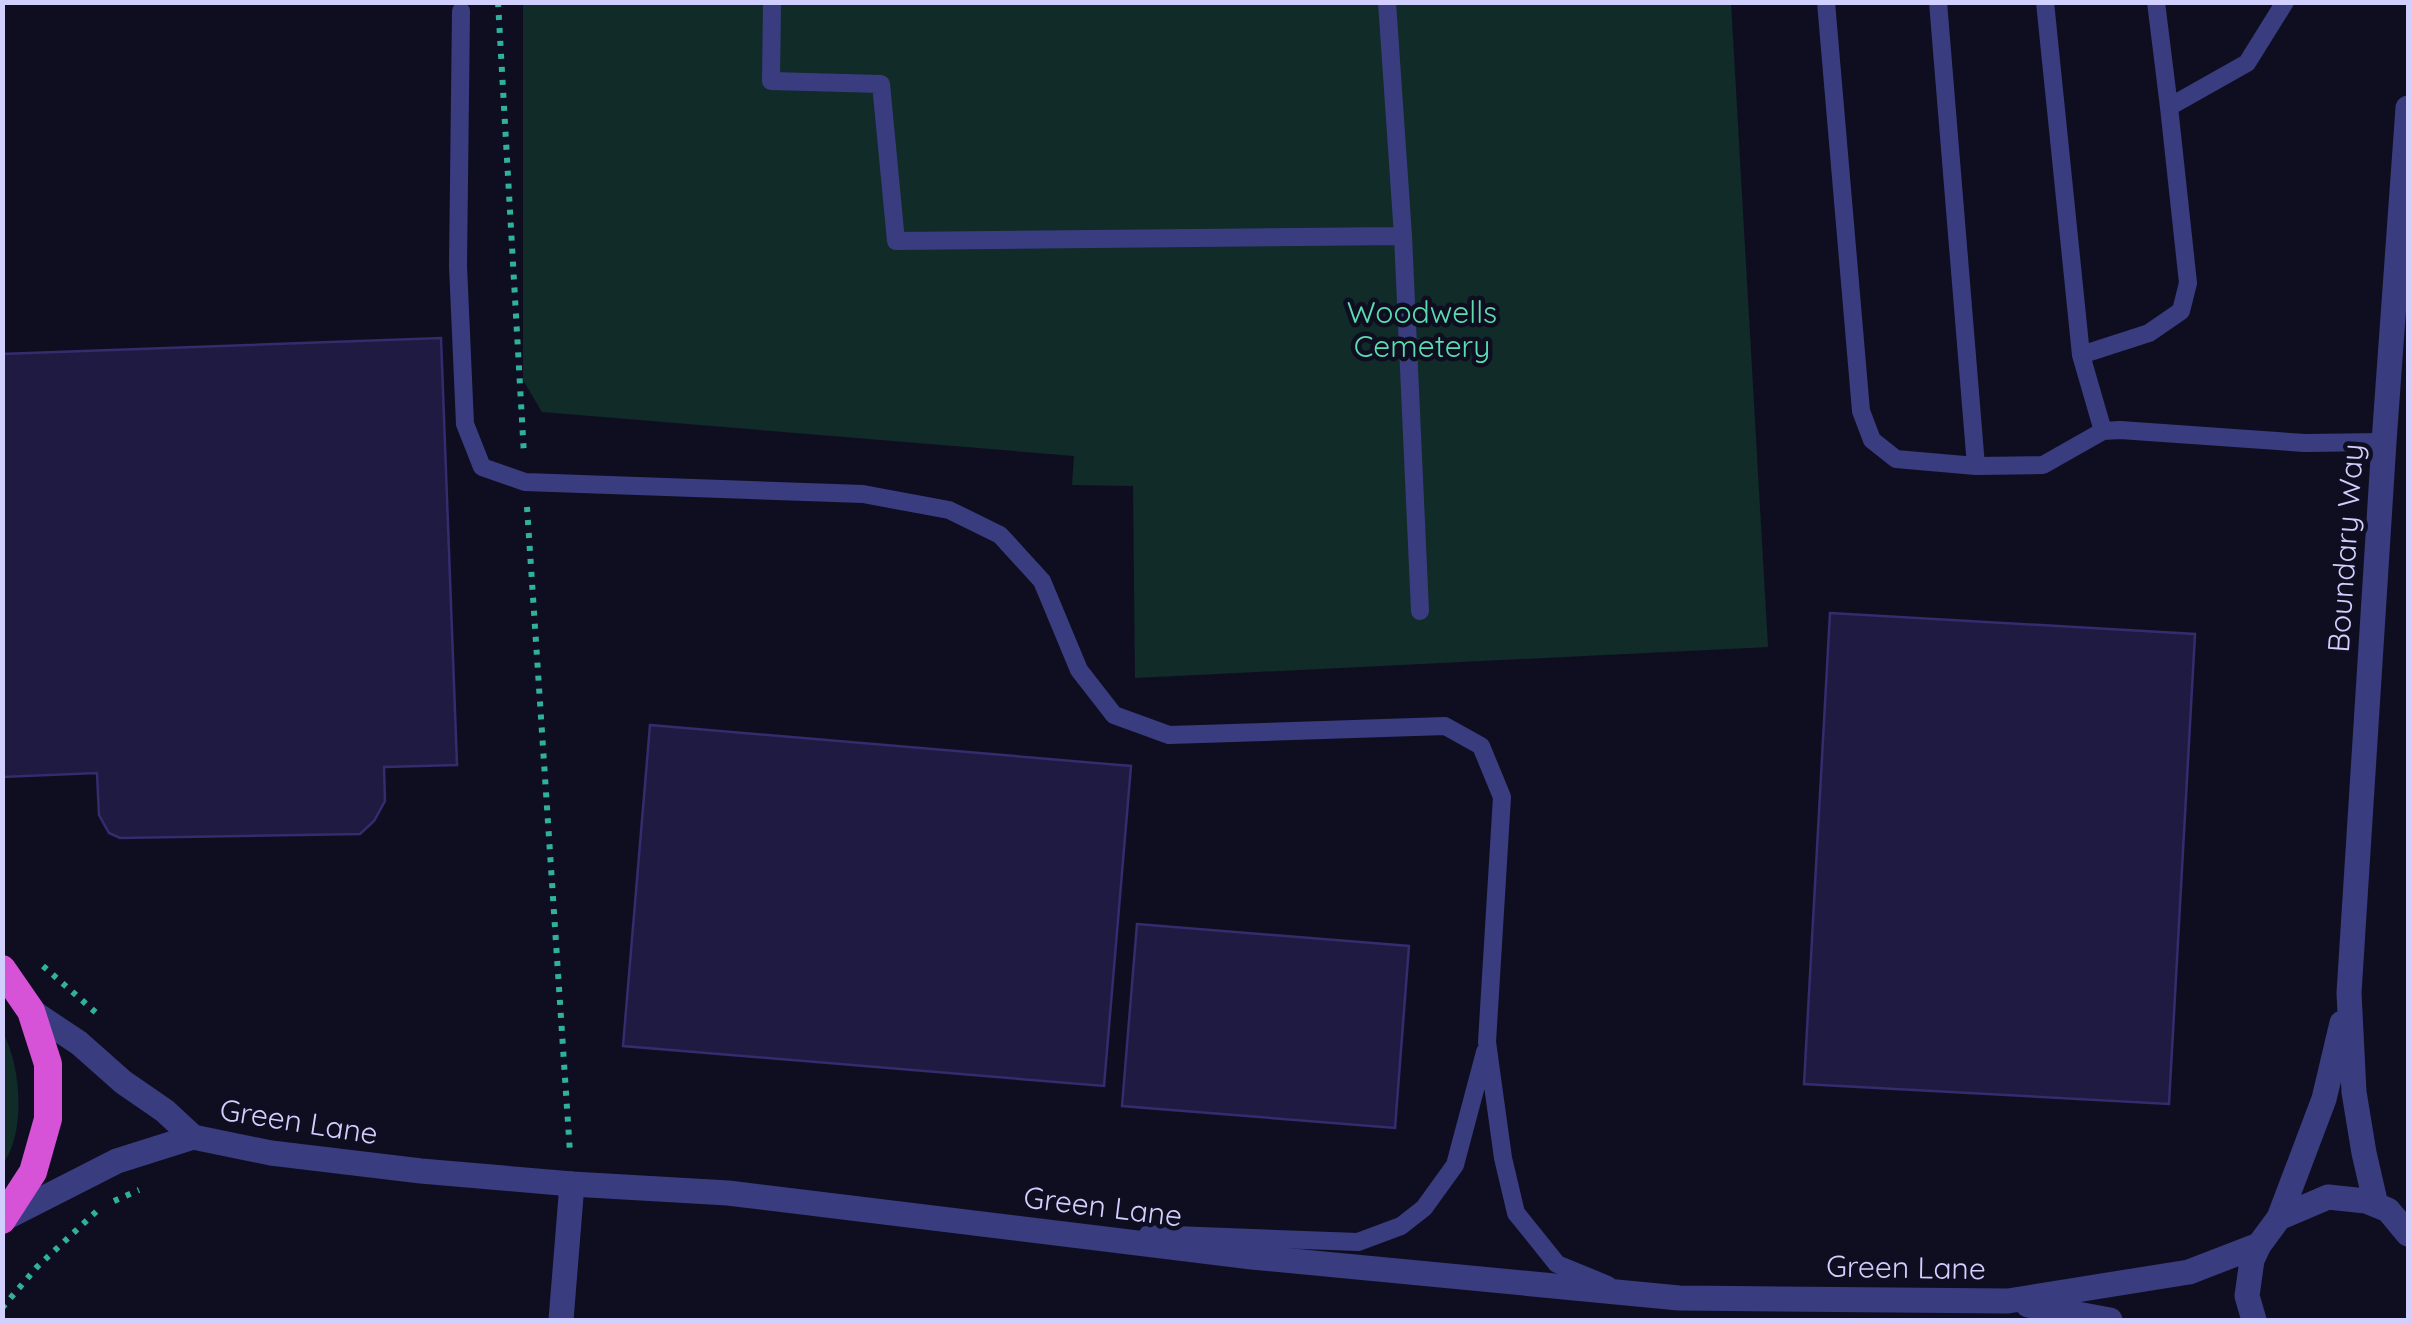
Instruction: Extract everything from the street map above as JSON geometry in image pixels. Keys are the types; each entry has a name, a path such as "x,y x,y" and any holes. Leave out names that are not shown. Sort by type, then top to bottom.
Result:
{"highway":[{"path":"2,969 32,1012 48,1064 48,1120 33,1172 3,1220"}],"street":[{"name":"Boundary Way","path":"2376,1205 2354,1092 2350,992 2408,112"},
{"name":"Boundary Way","path":"2279,1218 2324,1099 2350,992"},
{"name":"Green Lane","path":"32,1012 79,1043 193,1137"},
{"name":"Green Lane","path":"3,1220 117,1160 193,1137 270,1153 572,1184 728,1193 1252,1257 1679,1298 2008,1301 2189,1272 2259,1244"},
{"path":"561,1320 572,1184"},
{"path":"2254,1320 2247,1296 2252,1260 2279,1218 2328,1197 2388,1210 2408,1233"},
{"name":"Green Lane","path":"2008,1301 2110,1320"}],"lane":[{"path":"772,2 772,81 881,84 896,240 1403,236"},
{"path":"1386,2 1403,236 1420,611"},
{"path":"1826,2 1861,411 1872,440 1896,459 1976,466 2043,465 2102,430 2305,442 2384,442"},
{"path":"1938,2 1976,466"},
{"path":"2045,2 2082,354 2102,430"},
{"path":"2082,354 2149,332 2182,310 2188,283 2156,2"},
{"path":"2170,106 2247,62 2284,2"},
{"path":"461,11 458,266 465,424 482,466 525,482 863,494 949,510 1000,534 1042,581 1079,670 1114,715 1169,735 1445,726 1481,746 1502,797 1487,1042 1454,1164 1424,1208 1401,1226 1358,1242 1018,1229"},
{"path":"1487,1042 1516,1212 1556,1264 1625,1292"}],"path":[{"path":"498,2 525,482 572,1184"},
{"path":"30,954 112,1026"},
{"path":"2,1308 95,1210 150,1185"}],"green space":[{"name":"Woodwells Cemetery","path":"523,3 1731,3 1768,647 1135,678 1133,486 1072,485 1074,456 542,412 523,380"},
{"path":"3,1033 13,1058 18,1102 16,1131 3,1165"}],"building":[{"path":"441,338 457,765 384,767 385,801 374,821 360,834 120,838 109,833 99,815 97,773 2,777 2,354"},
{"path":"1830,613 2195,634 2169,1104 1804,1084"},
{"path":"650,725 1131,766 1104,1086 623,1046"},
{"path":"1137,924 1409,946 1395,1128 1122,1106"}]}
